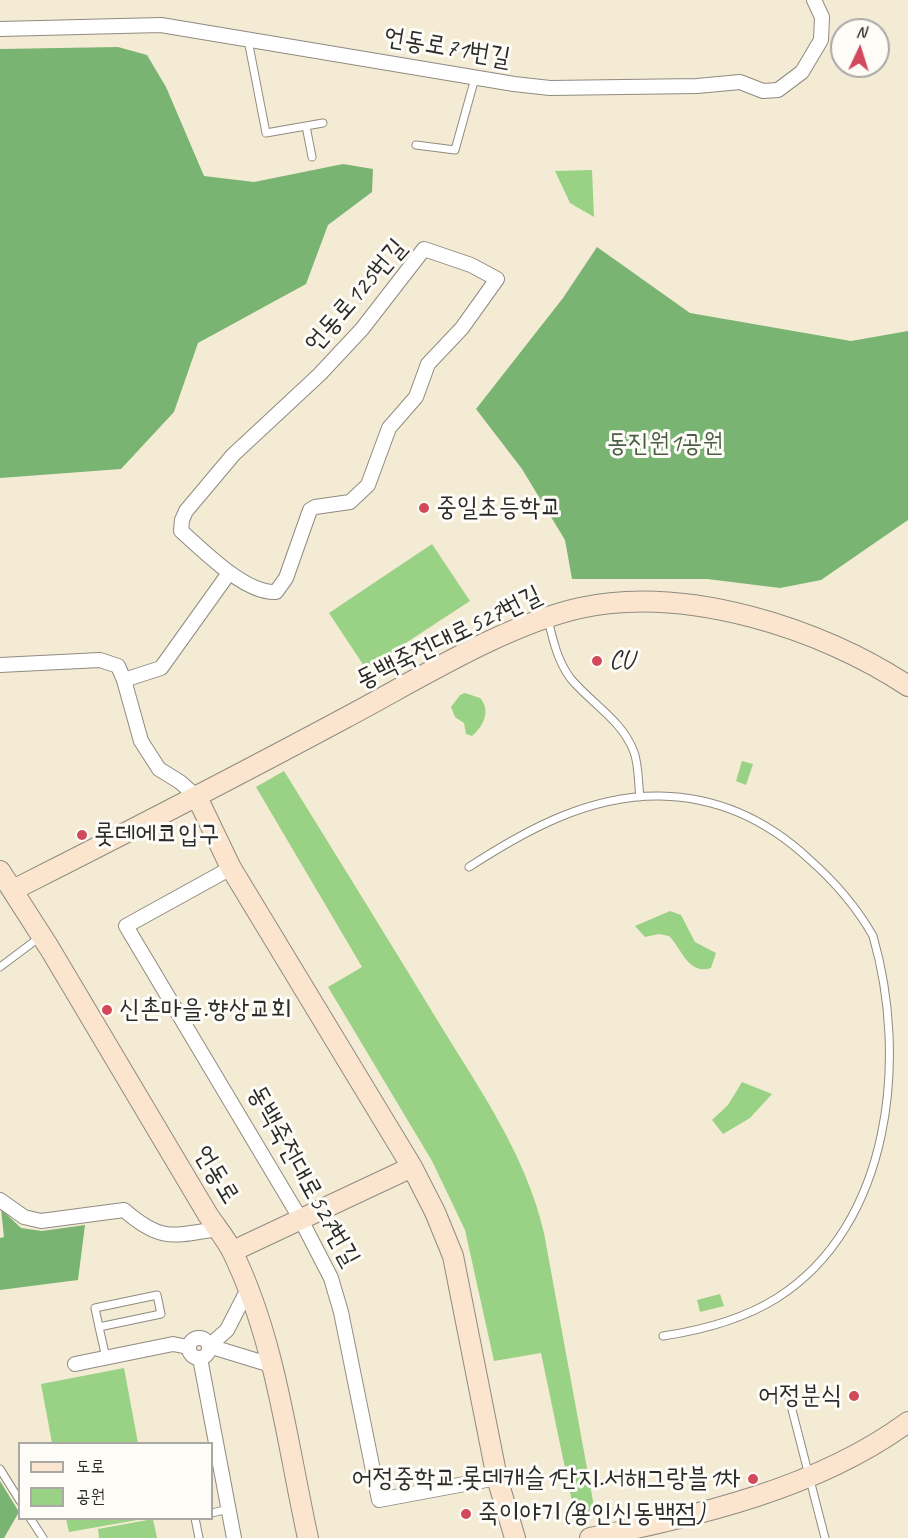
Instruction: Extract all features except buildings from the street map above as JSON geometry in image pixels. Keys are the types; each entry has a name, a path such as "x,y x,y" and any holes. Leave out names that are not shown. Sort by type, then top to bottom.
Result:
{"street":[{"name":"언동로71번길","path":"0,29 161,25 475,78 550,88 697,86 740,82 763,91 778,90 802,72 821,40 822,17 814,0"},
{"name":"언동로125번길","path":"424,249 471,265 497,279 462,328 428,364 416,397 390,428 368,485 350,502 315,507 310,510 286,578 276,592 267,592 229,573 182,531 182,520 186,511 220,469 350,341 424,249"},
{"path":"124,681 162,668 229,573"},
{"name":"동백죽전대로527번길","path":"13,890 197,797 462,656 548,617 582,608 610,604 656,603 707,608 782,626 834,646 908,686"},
{"path":"0,666 100,660 118,666 136,729 146,749 159,769 180,782 197,797 231,868 412,1167 435,1212 455,1264 496,1478 515,1538"},
{"path":"888,674 908,697"},
{"name":"동백죽전대로527번길","path":"231,868 126,926 324,1262 337,1295 379,1500 496,1478"},
{"name":"언동로","path":"0,871 42,935 232,1251 248,1289 271,1365 308,1538"},
{"path":"232,1251 412,1167"},
{"path":"0,1200 24,1217 42,1221 124,1210 143,1227 167,1236 217,1229"},
{"path":"200,1358 208,1353 209,1346 227,1330 248,1289"},
{"path":"200,1358 190,1354 188,1347 191,1341 198,1338 205,1340 209,1346 271,1365"},
{"path":"75,1364 173,1344 188,1347"},
{"path":"200,1358 234,1538"},
{"path":"590,1538 673,1520 809,1476 866,1450 908,1422"}],"lane":[{"path":"248,40 266,133 323,123"},
{"path":"416,145 455,150 475,78"},
{"path":"306,126 312,157"},
{"path":"548,617 552,639 565,669 580,689 615,721 629,742 634,754 640,797"},
{"path":"469,867 544,823 594,806 640,797 685,798 730,808 763,824 799,849 831,879 854,905 874,938 893,987"},
{"path":"0,967 42,935"},
{"path":"663,1336 692,1332 742,1316 792,1287 850,1226 877,1183"},
{"path":"99,1327 161,1314 157,1295 95,1308 105,1358"},
{"path":"789,1398 825,1538"},
{"path":"0,1469 18,1498"},
{"path":"213,1513 228,1509"},
{"path":"31,1520 42,1538"},
{"path":"196,1520 200,1538"}],"green space":[{"path":"118,47 147,55 166,87 204,176 254,182 343,164 373,169 372,192 328,225 306,284 198,343 174,412 121,469 0,478 0,49"},
{"path":"592,170 594,217 570,203 555,171"},
{"name":"동진원1공원","path":"597,247 690,313 851,341 908,331 908,520 821,580 780,588 707,579 572,579 565,540 522,469 476,409 563,298"},
{"path":"432,544 470,601 366,669 329,613"},
{"path":"465,693 480,698 485,708 483,723 472,736 466,734 464,723 455,717 451,707 460,695"},
{"path":"742,761 753,764 746,785 736,781"},
{"path":"284,771 485,1098 526,1177 544,1233 595,1512 575,1516 541,1353 494,1361 465,1230 432,1161 328,987 362,967 256,787"},
{"path":"670,911 681,915 695,942 716,953 711,968 697,968 691,964 669,936 659,934 645,937 635,926"},
{"path":"742,1082 772,1094 750,1118 723,1134 712,1120 728,1105"},
{"path":"1,1209 21,1228 42,1231 85,1225 78,1280 0,1290 0,1238 4,1237"},
{"path":"720,1294 724,1306 700,1312 697,1300"},
{"path":"124,1368 138,1442 52,1442 41,1384"},
{"path":"0,1481 18,1514 4,1538 0,1538"},
{"path":"66,1520 137,1520 69,1532"},
{"path":"153,1520 157,1538 99,1538 98,1529"}],"place":[{"name":"중일초등학교","path":"424,508"},
{"name":"CU","path":"597,661"},
{"name":"롯데에코입구","path":"82,835"},
{"name":"신촌마을.향상교회","path":"107,1010"},
{"name":"어정분식","path":"854,1396"},
{"name":"어정중학교.롯데캐슬1단지.서해그랑블1차","path":"753,1479"},
{"name":"죽이야기(용인신동백점)","path":"466,1514"}]}
